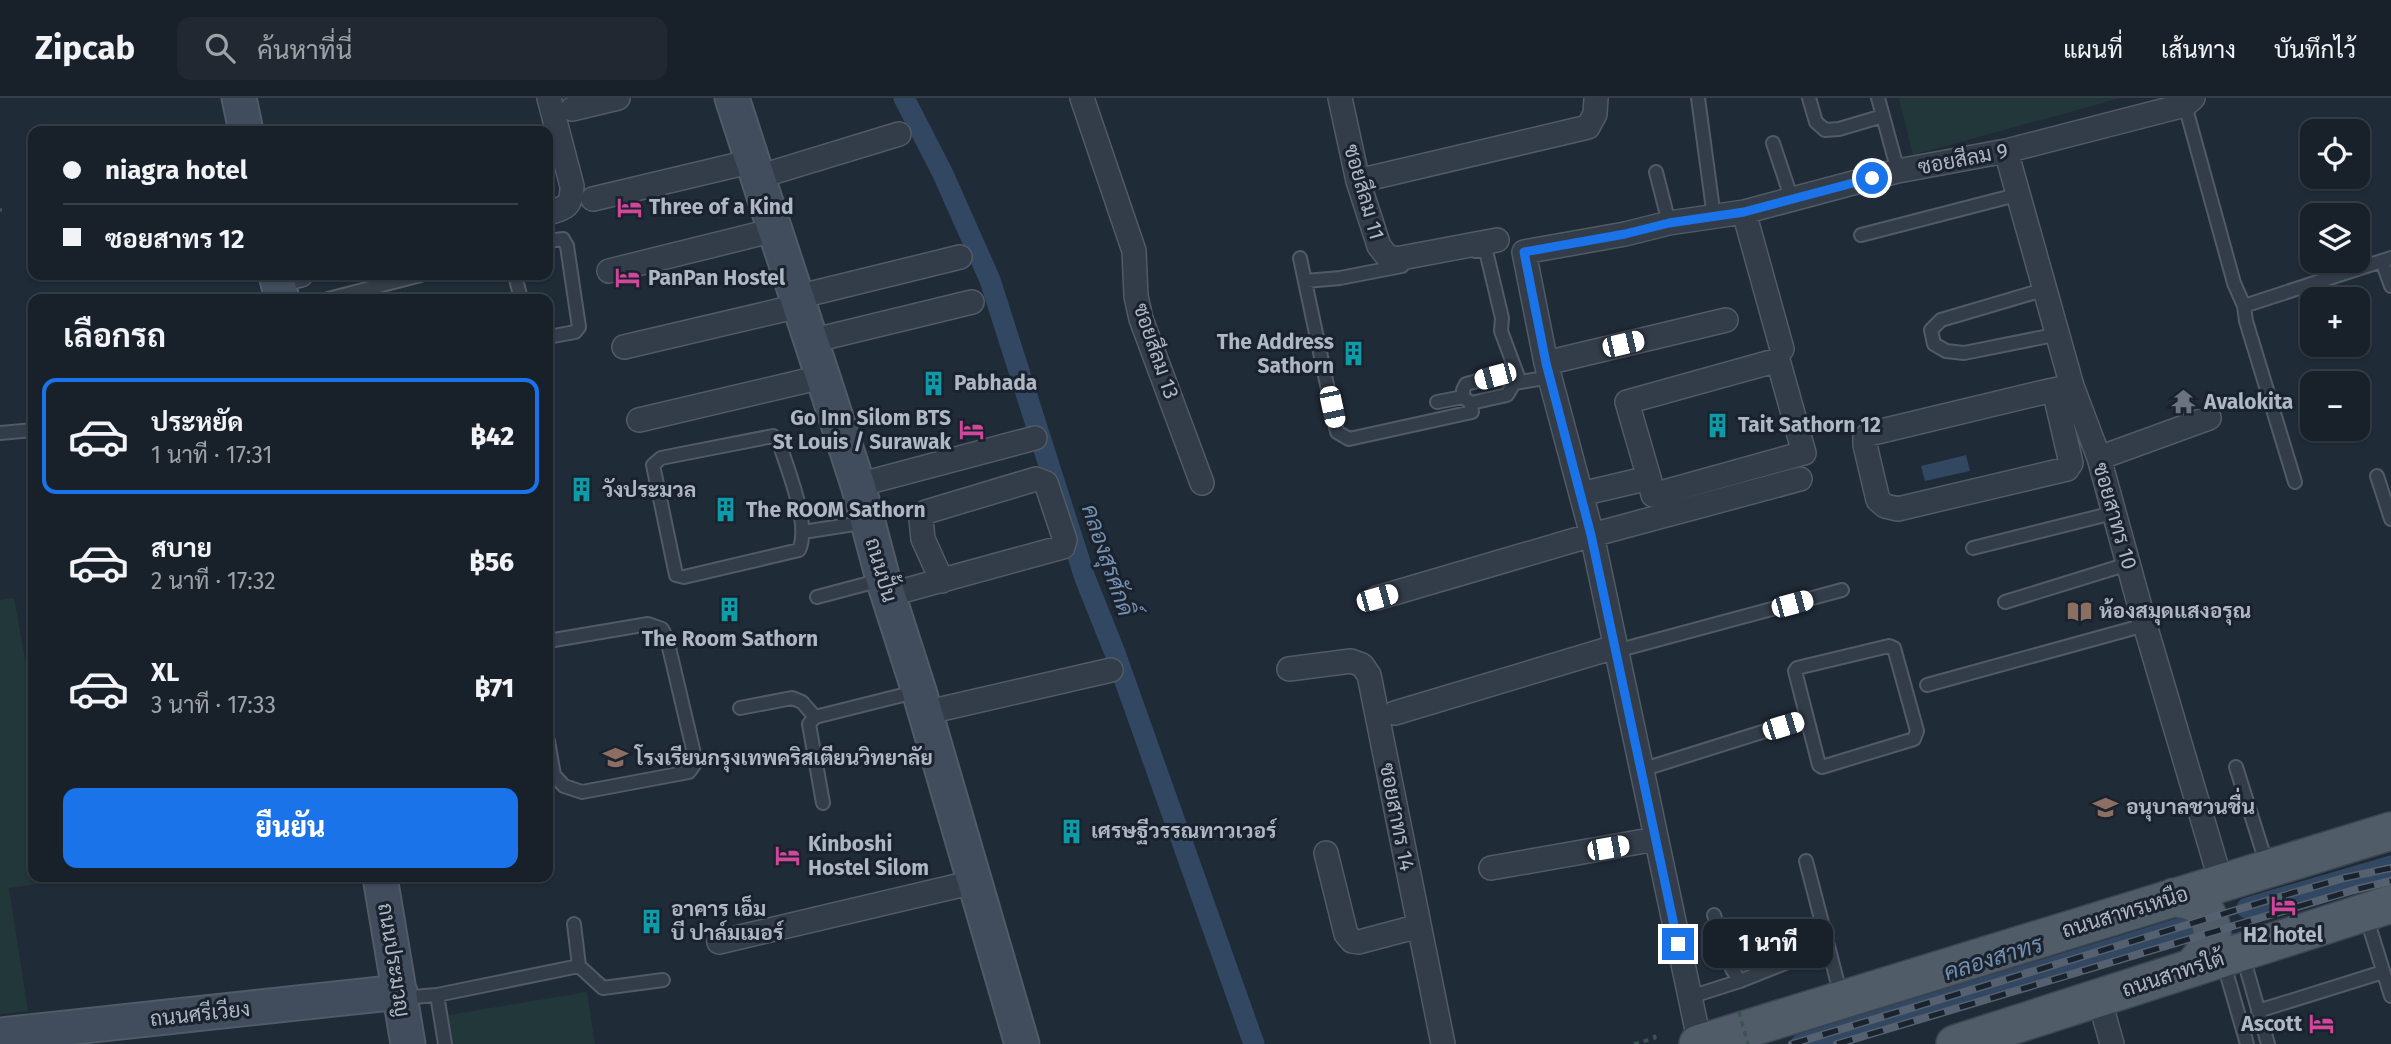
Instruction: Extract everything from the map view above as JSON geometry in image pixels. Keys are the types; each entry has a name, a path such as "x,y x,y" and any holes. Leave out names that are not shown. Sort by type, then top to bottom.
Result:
{"main road":[{"name":"ถนนสาทรเหนือ","path":"1699,1044 2391,831"},
{"path":"2221,882 2225,900 2247,930 2280,938"},
{"path":"2174,897 2204,909 2213,932 2211,942 2219,958"},
{"name":"ถนนสาทรใต้","path":"1955,1044 2378,908"}],"street":[{"path":"239,98 245,126"},
{"path":"549,98 572,186 572,200 566,207 553,211"},
{"path":"572,109 618,98"},
{"name":"ถนนปั้น","path":"732,98 858,485 885,587 922,702 1021,1044"},
{"name":"ซอยสีลม 13","path":"1082,98 1134,251 1136,296 1141,319 1202,483"},
{"name":"ซอยสีลม 11","path":"1340,98 1358,181 1379,246 1387,256 1396,260 1497,240"},
{"path":"1358,181 1588,127 1595,114 1596,98"},
{"name":"ซอยสีลม 9","path":"1548,370 1524,252 1625,234 1669,223 1744,212 1898,171 2006,151 2189,102"},
{"path":"593,199 756,169 899,134"},
{"name":"ซอยสาทร 10","path":"2006,151 2059,334 2063,388 2099,458 2221,882"},
{"path":"1744,212 1782,349"},
{"path":"609,271 775,230"},
{"path":"624,347 960,257"},
{"path":"811,341 972,302"},
{"path":"1699,1044 1591,535 1548,370 1726,320"},
{"path":"1778,360 1804,453 1653,495 1649,478 1627,402 1778,360"},
{"path":"639,420 822,377"},
{"path":"2063,388 2071,463 2067,469 1898,509 1885,506 1878,500 1865,445 1865,438 1869,434 2063,388"},
{"path":"2099,458 2209,418"},
{"path":"858,485 1035,438"},
{"path":"1581,494 1649,478"},
{"path":"885,587 942,581 1063,547 1065,540 1046,483 1036,479 926,512 920,519 923,538 942,581"},
{"path":"1377,598 1591,535 1800,479"},
{"path":"1395,713 1616,649"},
{"name":"ซอยสาทร 14","path":"1289,669 1351,661 1362,665 1369,675 1443,1044"},
{"path":"922,702 1111,670"},
{"path":"1491,868 1656,839"},
{"path":"1326,853 1346,934 1352,941 1359,942 1419,926"},
{"name":"ถนนประมวญ","path":"381,882 408,1044"},
{"path":"719,942 974,882"},
{"name":"ถนนศรีเวียง","path":"0,1035 400,995"},
{"path":"2099,998 2112,1044"}],"lane":[{"path":"1698,98 1714,218"},
{"path":"1809,98 1816,122 1825,130 1839,129 1883,116"},
{"path":"1878,98 1898,171"},
{"path":"2189,102 2234,283 2244,306 2295,482"},
{"path":"1773,143 1792,200"},
{"path":"1656,172 1669,223"},
{"path":"1861,235 2020,194"},
{"path":"553,240 563,239 567,246 579,327 575,332 553,336"},
{"path":"1306,281 1340,278 1480,249 1486,251 1502,318 1501,331 1517,383"},
{"path":"1300,258 1337,432 1349,439 1472,412 1463,390 1466,384 1503,376 1517,383"},
{"path":"2244,306 2386,260 2391,286"},
{"path":"347,294 402,280"},
{"path":"2046,289 1941,320 1931,330 1934,344 1946,351 1964,353 2059,334"},
{"path":"1437,401 1507,396 1517,383 1548,370"},
{"path":"0,433 28,430"},
{"path":"774,436 779,442 803,532 799,550 684,577 676,575 653,465 661,458 774,436"},
{"path":"2377,476 2391,519"},
{"path":"1973,548 2113,513"},
{"path":"803,532 867,522"},
{"path":"2005,602 2128,564"},
{"path":"817,597 885,587"},
{"path":"1616,649 1842,590"},
{"path":"553,639 648,624 662,629 667,639 696,762 690,772 582,792 564,786 554,775 553,769"},
{"path":"1927,685 2145,625"},
{"path":"1889,646 1894,648 1917,731 1914,739 1822,768 1807,718 1795,674 1797,668 1889,646"},
{"path":"740,708 792,698 802,702 816,717"},
{"path":"823,803 809,723 816,717 922,702"},
{"path":"1641,770 1807,718"},
{"path":"2236,768 2268,868"},
{"path":"1805,861 1842,1000"},
{"path":"2378,908 2383,972 2391,996"},
{"path":"1714,915 1732,969 1740,981"},
{"path":"573,924 579,966 603,988 663,980"},
{"path":"1690,997 1740,981 1828,946"},
{"path":"2219,958 2258,1011 2268,1044"},
{"path":"2219,958 2247,1044"},
{"path":"400,995 437,995 579,966"},
{"path":"2258,1011 2383,972"},
{"path":"437,995 444,1044"}],"path":[{"path":"1739,1012 1748,1044"},
{"path":"1634,1044 1654,1038 1654,1034"}],"green space":[{"path":"1899,98 2121,98 1913,155"},
{"path":"14,598 28,675 28,882 55,882 9,888 28,1011 0,1014 0,600"},
{"path":"587,992 595,1044 453,1044 448,1015"}],"water":[{"path":"1966,455 1970,471 1925,481 1921,466"}],"waterway":[{"name":"คลองสุรศักดิ์","path":"904,98 943,174 990,280 1085,578 1115,653 1254,1044"},
{"name":"คลองสาทร","path":"2247,908 2391,866"},
{"name":"คลองสาทร","path":"1801,1044 2200,922"}],"railway":[{"path":"1792,1044 2299,891 2391,868"},
{"path":"1837,1044 2391,881"}],"place":[{"name":"Three of a Kind","path":"629,207"},
{"name":"PanPan Hostel","path":"628,278"},
{"name":"The Address Sathorn","path":"1354,354"},
{"name":"Pabhada","path":"934,383"},
{"name":"Avalokita","path":"2184,402"},
{"name":"Tait Sathorn 12","path":"1718,425"},
{"name":"Go Inn Silom BTS St Louis / Surawak","path":"971,430"},
{"name":"วังประมวล","path":"582,490"},
{"name":"The ROOM Sathorn","path":"726,510"},
{"name":"The Room Sathorn","path":"730,610"},
{"name":"ห้องสมุดแสงอรุณ","path":"2079,611"},
{"name":"โรงเรียนกรุงเทพคริสเตียนวิทยาลัย","path":"615,758"},
{"name":"อนุบาลชวนชื่น","path":"2106,807"},
{"name":"เศรษฐีวรรณทาวเวอร์","path":"1071,831"},
{"name":"Kinboshi Hostel Silom","path":"788,856"},
{"name":"H2 hotel","path":"2283,906"},
{"name":"อาคาร เอ็ม บี ปาล์มเมอร์","path":"651,921"},
{"name":"Ascott","path":"2322,1024"}],"route":[{"path":"1678,944 1591,535 1546,363 1524,252 1625,234 1669,223 1744,212 1872,178"}]}
